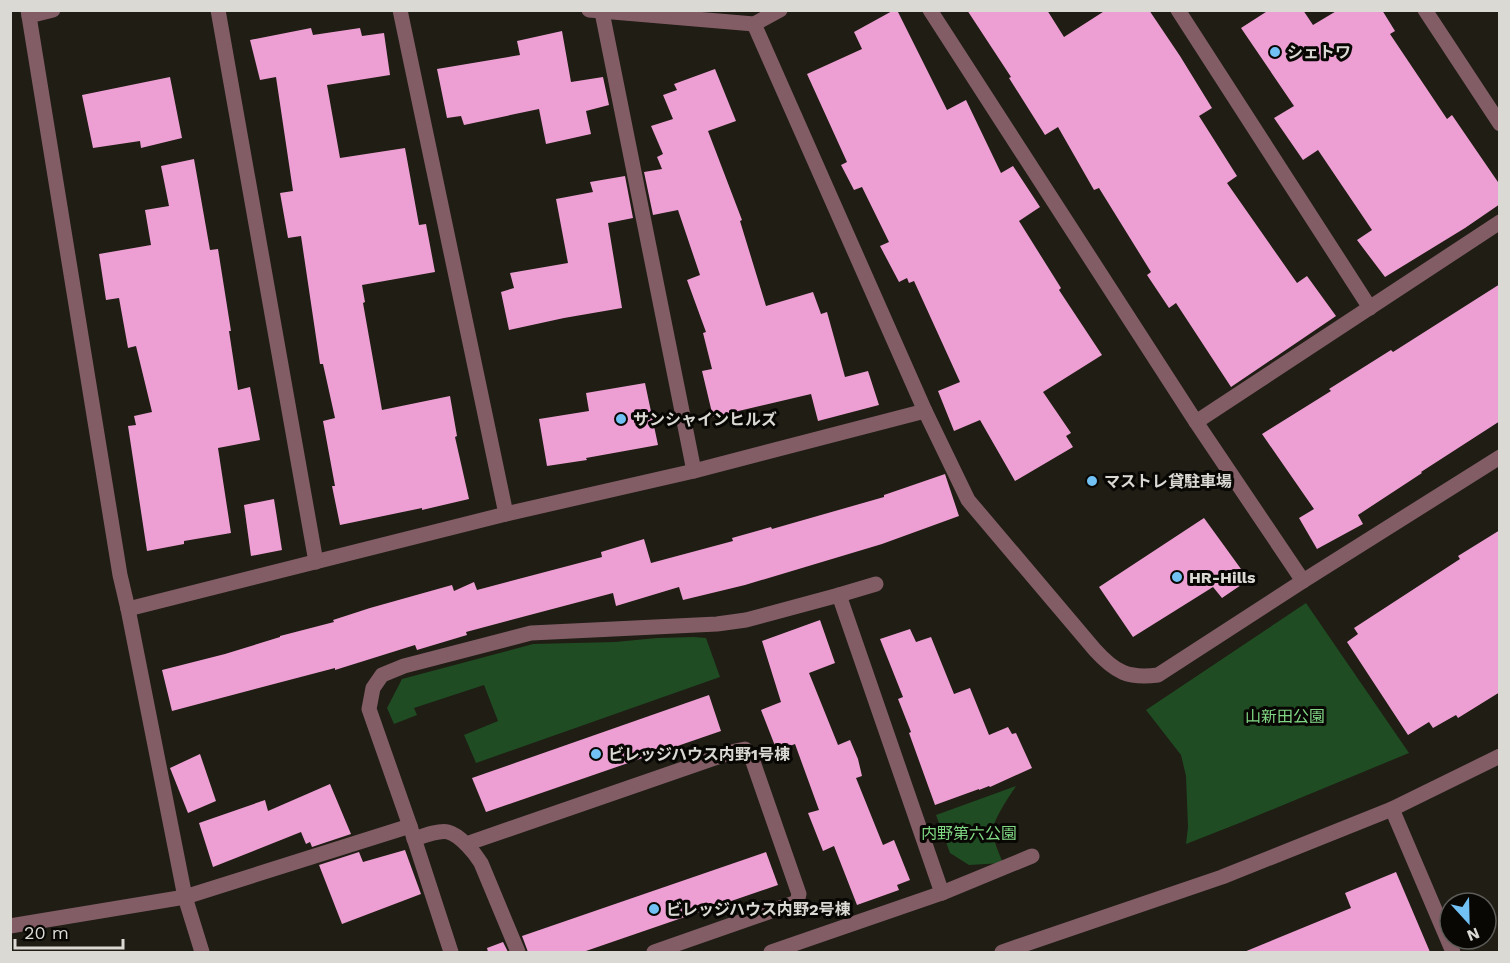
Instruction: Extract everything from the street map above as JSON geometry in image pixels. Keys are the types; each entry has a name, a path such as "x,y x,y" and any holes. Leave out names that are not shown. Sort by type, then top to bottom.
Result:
{"street":[{"path":"53,10 28,13 118,564 185,897 202,952"},
{"path":"218,10 316,561"},
{"path":"400,10 506,514"},
{"path":"694,471 596,11 754,24 780,10"},
{"path":"930,10 1196,422 1303,581"},
{"path":"1178,10 1370,308"},
{"path":"1425,10 1500,124"},
{"path":"754,24 925,411 968,500 1111,667 1123,673 1145,677 1158,675 1500,457"},
{"path":"1196,422 1500,222"},
{"path":"128,609 506,514 694,471 925,411"},
{"path":"451,952 369,709 374,688 382,675 404,666 531,633 717,624 746,620 876,584"},
{"path":"839,596 942,893"},
{"path":"466,844 746,749 751,756 799,894 797,902 654,952"},
{"path":"1002,952 1222,877 1392,809 1500,756"},
{"path":"1392,809 1453,952"},
{"path":"10,926 185,897 412,833 426,835 448,832 466,844 481,863 518,952"},
{"path":"771,952 942,893 1032,856"}],"green space":[{"name":"山新田公園","path":"1306,603 1409,753 1186,844 1188,827 1186,776 1181,755 1146,710"},
{"path":"706,638 720,677 476,763 464,735 498,721 484,685 414,708 417,715 394,724 387,708 402,679 533,644"},
{"name":"内野第六公園","path":"1016,786 999,814 993,830 995,843 1003,863 969,865 950,853 936,815"}],"building":[{"path":"897,10 947,110 966,100 1001,173 1013,166 1040,207 1019,221 1061,288 1059,290 1102,355 1043,392 1071,433 1066,436 1073,447 1015,481 980,420 954,431 938,391 960,382 914,281 909,283 907,278 899,282 880,246 889,242 862,187 854,190 841,165 847,162 807,74 862,49 854,32"},
{"path":"967,10 1047,10 1064,37 1106,10 1149,10 1212,108 1199,116 1237,176 1227,183 1297,283 1307,276 1336,316 1231,387 1176,303 1169,308 1147,275 1151,272 1099,188 1094,190 1058,127 1045,135 1009,78 1011,77"},
{"path":"1269,10 1303,10 1313,25 1338,10 1382,10 1395,31 1390,34 1447,119 1452,115 1500,185 1500,204 1385,277 1357,240 1372,230 1318,150 1303,160 1274,118 1294,106 1241,28"},
{"path":"311,28 313,35 360,28 362,36 384,33 390,75 327,85 340,158 405,148 419,225 426,224 435,272 362,285 365,302 363,303 382,410 450,396 457,436 455,437 469,499 340,525 323,421 335,418 323,364 320,364 301,236 288,238 280,193 293,191 276,77 260,80 250,40"},
{"path":"562,31 571,82 603,77 609,105 586,111 591,134 546,144 539,109 464,125 461,116 447,118 437,69 520,55 517,41"},
{"path":"715,69 736,121 708,131 742,220 740,221 766,306 813,292 821,314 827,312 845,377 868,371 879,405 818,421 811,394 713,417 702,371 712,369 703,333 706,332 687,280 700,275 678,210 653,215 644,172 662,169 657,157 663,154 651,126 673,119 663,95 677,90 674,84"},
{"path":"170,77 182,138 141,148 140,141 93,148 82,95"},
{"path":"194,159 210,250 218,249 238,390 250,387 260,440 218,448 231,533 184,541 184,544 147,551 128,426 136,425 134,416 152,412 136,346 128,348 119,298 106,300 99,254 151,245 145,210 169,206 161,166"},
{"path":"625,176 633,218 608,223 622,308 509,330 501,292 514,288 510,273 568,263 556,199 593,192 590,182"},
{"path":"1500,284 1500,421 1358,515 1363,524 1317,549 1299,518 1314,509 1262,434 1331,391 1329,389 1391,350 1393,352"},
{"name":"サンシャインヒルズ","path":"645,383 658,445 547,466 539,419 589,411 586,393"},
{"path":"945,474 959,516 882,544 745,585 683,600 679,587 616,606 613,593 466,632 467,635 417,650 415,645 335,670 335,668 172,711 162,670 225,654 334,622 333,620 370,608 452,585 454,591 474,582 477,590 602,557 601,552 644,539 651,563 733,541 732,538 884,497 884,495"},
{"path":"274,499 282,550 251,556 244,505"},
{"name":"HR-Hills","path":"1204,518 1241,569 1237,571 1244,583 1222,598 1213,587 1133,637 1099,587"},
{"path":"1500,530 1500,692 1458,718 1456,715 1433,728 1429,722 1408,735 1347,642 1358,634 1354,628 1460,559 1458,556"},
{"path":"820,620 835,663 809,673 838,745 850,740 862,776 856,778 883,845 894,840 910,880 897,885 899,890 857,905 834,846 823,851 808,813 819,810 795,744 777,751 761,710 781,702 762,641"},
{"path":"910,629 916,642 931,637 954,694 970,688 989,735 1008,727 1012,734 1016,733 1032,768 990,787 935,805 898,699 903,697 880,639"},
{"name":"ビレッジハウス内野1号棟","path":"709,695 721,731 486,812 472,778"},
{"path":"200,754 216,801 188,813 170,768"},
{"path":"330,784 351,834 312,847 310,842 306,844 301,832 213,867 199,823 265,800 268,811"},
{"path":"405,850 421,894 342,924 319,865 359,852 363,862"},
{"name":"ビレッジハウス内野2号棟","path":"766,852 778,885 583,952 528,952 522,936"},
{"path":"1396,872 1430,952 1244,952 1351,908 1345,893"},
{"path":"503,942 508,952 488,952 487,948"}],"place":[{"name":"シェトワ","path":"1275,52"},
{"name":"サンシャインヒルズ","path":"621,419"},
{"name":"マストレ貸駐車場","path":"1092,481"},
{"name":"HR-Hills","path":"1177,577"},
{"name":"ビレッジハウス内野1号棟","path":"596,754"},
{"name":"ビレッジハウス内野2号棟","path":"654,909"}]}
